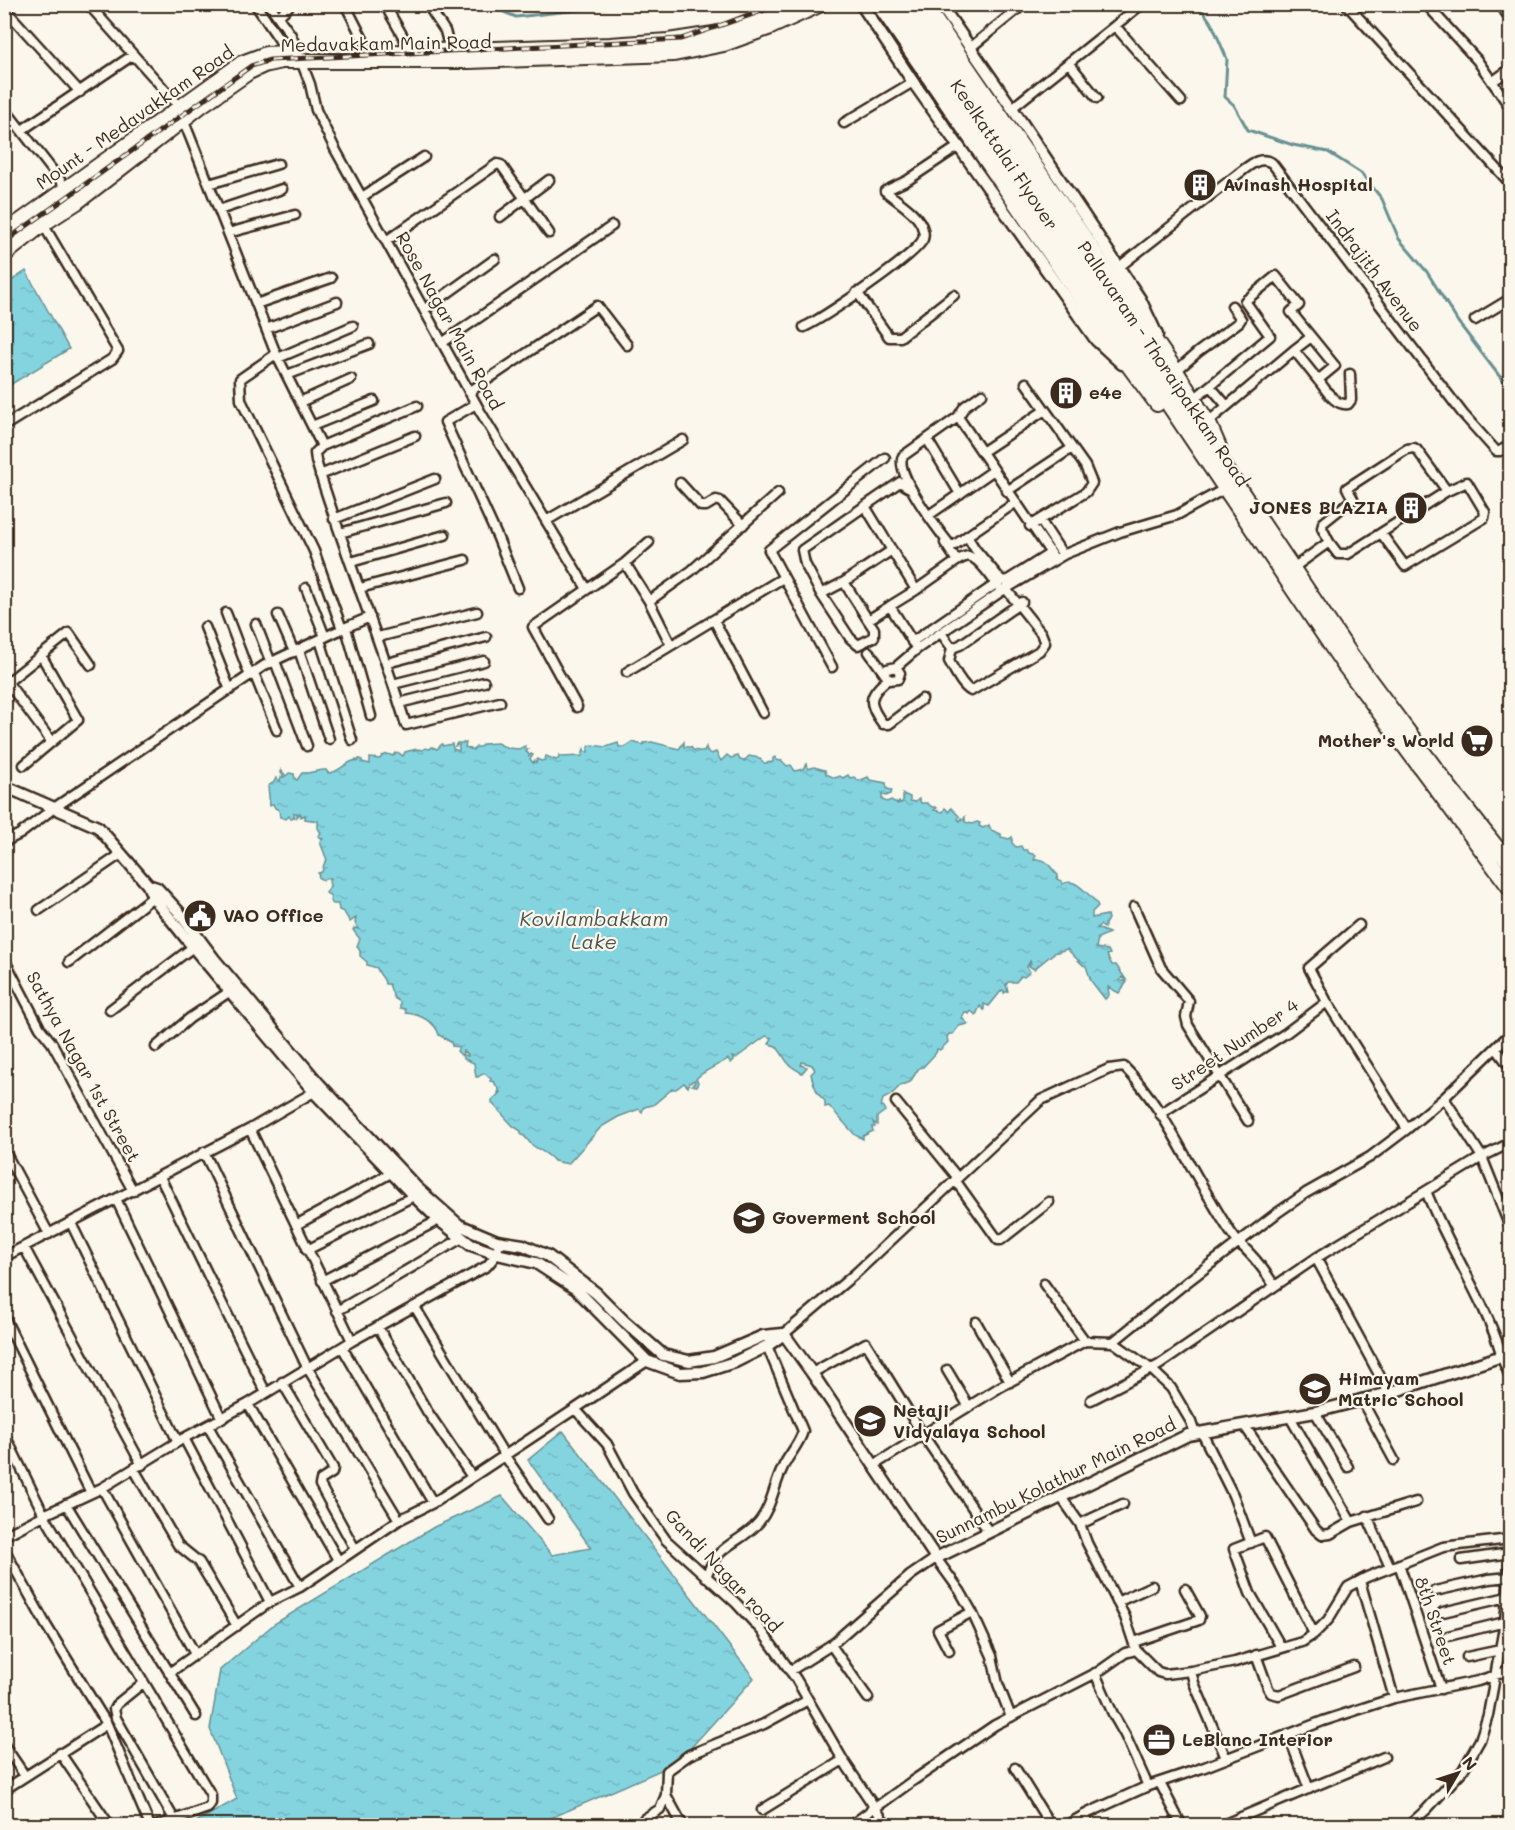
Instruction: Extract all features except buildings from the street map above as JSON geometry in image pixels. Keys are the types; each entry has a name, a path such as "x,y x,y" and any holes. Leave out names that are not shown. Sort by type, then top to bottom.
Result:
{"main road":[{"path":"295,56 668,41 720,33 793,4"},
{"name":"Medavakkam Main Road","path":"4,255 43,224 77,202 181,113 255,69 295,56 469,61 674,54 724,44 768,28 821,4"},
{"name":"Keelkattalai Flyover","path":"879,4 1103,331 1166,416 1211,468"},
{"name":"Pallavaram - Thoraipakkam Road","path":"893,4 1211,468 1230,481 1344,665 1510,888"},
{"name":"Pallavaram - Thoraipakkam Road","path":"908,4 1230,481 1293,568 1351,655 1447,784 1508,854"},
{"name":"Keelkattalai Flyover","path":"924,4 1166,355 1208,422 1230,481"},
{"name":"Mount - Medavakkam Road","path":"6,230 181,113"}],"street":[{"path":"88,4 181,113 277,356 322,446"},
{"path":"255,4 279,39 295,56"},
{"path":"269,4 291,35 295,56"},
{"path":"279,16 291,4"},
{"path":"345,4 370,53"},
{"path":"427,4 445,31 450,50"},
{"path":"861,4 913,82 1096,340 1140,381"},
{"path":"940,4 1140,299 1166,355"},
{"path":"970,48 1024,4"},
{"path":"1012,108 1142,4"},
{"path":"1346,4 1510,183"},
{"path":"1426,4 1477,60 1510,107"},
{"path":"1500,4 1510,19"},
{"path":"4,8 80,92"},
{"path":"389,12 412,52"},
{"path":"1115,26 1181,101"},
{"path":"22,130 133,55"},
{"name":"Rose Nagar Main Road","path":"295,56 310,84 321,120 386,241 469,392 587,589"},
{"path":"1069,63 1096,98"},
{"path":"1492,82 1510,69"},
{"path":"844,123 913,82"},
{"path":"4,108 77,202"},
{"path":"804,327 910,254 923,240 923,229 914,215 885,191 908,180 959,146"},
{"path":"362,197 424,157"},
{"name":"Indrajith Avenue","path":"1119,267 1238,174 1259,160 1265,159 1272,163 1463,414 1496,451 1509,446"},
{"path":"209,184 278,164"},
{"path":"386,241 497,164 501,165 549,232"},
{"path":"500,217 549,180"},
{"path":"219,210 282,189"},
{"path":"228,233 295,215"},
{"path":"4,426 111,359 118,351 43,224"},
{"path":"442,343 612,226"},
{"path":"424,310 495,259"},
{"path":"1194,399 1270,336 1245,302 1276,276 1299,305 1291,312 1335,366 1318,380"},
{"path":"256,304 331,278"},
{"path":"857,292 889,337 894,338 900,337 954,295"},
{"path":"1475,320 1510,299"},
{"path":"266,329 337,302"},
{"path":"469,392 597,306 627,345"},
{"path":"1176,371 1239,322 1241,319 1232,306"},
{"path":"353,326 277,356 240,379 241,400 314,551 344,628 371,716"},
{"path":"1208,422 1311,337"},
{"path":"287,375 369,344"},
{"path":"1294,350 1336,403 1348,404 1351,400 1350,374"},
{"path":"300,402 351,379"},
{"path":"1026,383 1084,466 1092,483 1086,492 1030,526"},
{"path":"1210,386 1227,406"},
{"path":"982,394 965,406 958,417 903,456 900,464 907,482 950,545 955,544 1015,502"},
{"path":"312,426 374,401"},
{"path":"476,404 445,422 518,588"},
{"path":"417,406 322,446 315,453 320,475 387,663 406,725 500,702"},
{"path":"982,452 1045,410"},
{"path":"958,417 1030,526 1057,556"},
{"path":"320,475 415,436"},
{"path":"927,439 960,494"},
{"path":"546,521 683,440"},
{"path":"1007,491 1072,448"},
{"path":"1381,532 1405,566 1484,518 1485,512 1467,482 1447,491 1381,532 1348,554 1338,554 1322,528 1323,523 1353,499 1347,488 1407,449 1417,450 1447,491"},
{"path":"832,667 769,550 885,458"},
{"path":"929,516 994,470"},
{"path":"334,519 435,479"},
{"path":"967,536 1002,581 1008,580 1057,556 1120,532 1177,515 1230,481"},
{"path":"844,582 874,629 874,637 858,645 850,638 821,594 805,564 802,550 902,482 957,561"},
{"path":"680,483 701,506 706,506 716,500 720,501 743,525"},
{"path":"650,601 691,571 778,493"},
{"path":"340,533 446,503"},
{"path":"865,506 916,590"},
{"path":"1040,520 1057,556"},
{"path":"351,562 445,535"},
{"path":"577,707 533,627 625,563 649,542"},
{"path":"1293,568 1329,542"},
{"path":"821,594 844,582 892,549"},
{"path":"868,620 957,561 970,556 1020,604 1041,633 1045,643 1040,651 971,691 959,679 949,661 952,648 941,633"},
{"path":"869,652 887,676 894,681 900,673 896,667 914,645 1001,588 1057,556"},
{"path":"360,588 465,560"},
{"path":"625,563 650,601 671,645"},
{"path":"627,672 783,578"},
{"path":"306,588 352,740"},
{"path":"914,645 941,633 1001,588"},
{"path":"952,648 960,645 1020,604"},
{"path":"890,606 914,645"},
{"path":"378,637 477,612"},
{"path":"226,613 277,730"},
{"path":"279,615 296,651 329,739"},
{"path":"4,842 20,834 54,808 273,662 370,617"},
{"path":"714,620 763,713"},
{"path":"256,624 306,746"},
{"path":"205,627 230,690"},
{"path":"51,741 6,684 69,633 91,665"},
{"path":"387,663 486,637"},
{"path":"24,765 78,720 41,655"},
{"path":"393,684 484,660"},
{"path":"887,676 876,690 872,700 872,709 883,724 889,723 922,699"},
{"path":"399,703 484,682"},
{"path":"4,786 98,827 148,885 153,897 229,992 264,1026"},
{"path":"39,910 121,854"},
{"path":"148,885 157,888 178,911 264,1026 391,1173 439,1220 471,1245 536,1263 576,1289 647,1361 680,1372 703,1372 735,1362 767,1346 856,1273 1041,1100 1108,1069 1124,1067 1137,1079 1210,1199 1240,1243 1254,1256 1274,1285"},
{"path":"69,962 153,897"},
{"path":"1134,908 1161,968 1189,1001 1186,1017 1188,1025 1248,1121"},
{"path":"1359,925 1309,968 1327,1002 1407,1129"},
{"path":"110,1010 193,947"},
{"name":"Sathya Nagar 1st Street","path":"4,959 40,1028 52,1043 133,1191"},
{"path":"156,1047 190,1018 229,992"},
{"name":"Street Number 4","path":"1160,1114 1286,1033 1327,1002"},
{"path":"1113,1342 1277,1213 1306,1193 1370,1157 1407,1129 1444,1098 1510,1034"},
{"path":"1496,1048 1510,1067"},
{"path":"4,1257 160,1177 319,1090"},
{"path":"319,1090 416,1187 459,1225 499,1241 523,1245 548,1256 582,1281 663,1355 688,1361 714,1357 763,1336 784,1334"},
{"path":"1444,1098 1482,1157 1510,1227"},
{"path":"896,1102 957,1179 998,1240 1049,1203"},
{"path":"250,1129 352,1341"},
{"path":"1091,1400 1151,1369 1316,1258 1482,1157 1510,1143"},
{"path":"4,1150 49,1234"},
{"path":"204,1152 307,1367 399,1520"},
{"path":"296,1225 391,1173"},
{"path":"160,1177 266,1393"},
{"path":"1426,1191 1437,1221 1506,1354 1510,1374"},
{"path":"307,1250 414,1196"},
{"path":"116,1199 222,1419"},
{"path":"322,1281 439,1220"},
{"path":"70,1223 181,1440 270,1602"},
{"path":"337,1311 462,1238"},
{"path":"4,1536 102,1488 352,1341 487,1266 497,1254 499,1241"},
{"path":"24,1247 142,1465"},
{"path":"1316,1258 1389,1393"},
{"path":"1044,1284 1085,1341"},
{"path":"415,1307 505,1456 548,1519"},
{"path":"4,1317 91,1493"},
{"path":"976,1322 1010,1382"},
{"path":"378,1327 427,1411 472,1477"},
{"name":"Sunnambu Kolathur Main Road","path":"784,1334 936,1558 1188,1435 1315,1412 1389,1393 1506,1354"},
{"path":"874,1465 1010,1382 1085,1341 1113,1342 1151,1369 1171,1388 1233,1495 1251,1543"},
{"path":"812,1373 866,1343 923,1435 989,1532"},
{"path":"706,1577 711,1562 717,1554 758,1524 766,1512 782,1468 800,1442 803,1431 767,1346"},
{"path":"342,1347 433,1503"},
{"path":"169,1673 270,1602 300,1587 399,1520 433,1503 647,1361"},
{"path":"947,1370 969,1407"},
{"path":"282,1382 333,1468 332,1473 321,1480 320,1485 355,1549"},
{"path":"1361,1399 1394,1460"},
{"path":"248,1404 338,1560"},
{"name":"Gandi Nagar road","path":"575,1409 607,1444 633,1493 666,1540 736,1603 761,1630 793,1675 843,1760 887,1826"},
{"path":"1315,1412 1348,1467"},
{"path":"1290,1417 1351,1521"},
{"path":"1244,1425 1316,1530 1322,1535 1330,1534 1351,1521 1416,1502"},
{"path":"208,1426 300,1587"},
{"path":"4,1433 44,1515 211,1795 212,1803 207,1808 156,1826"},
{"path":"134,1469 178,1545 199,1562 237,1626"},
{"path":"102,1488 195,1654"},
{"path":"1061,1497 1080,1524 1135,1646 1158,1672 1165,1674 1235,1662 1302,1642 1328,1620 1348,1587 1360,1581 1394,1565 1443,1547 1510,1539"},
{"path":"66,1504 196,1716"},
{"path":"1080,1524 1123,1504"},
{"name":"8th Street","path":"1367,1516 1394,1565 1441,1689"},
{"path":"1281,1647 1250,1593 1234,1549 1265,1537 1314,1634"},
{"path":"4,1549 46,1625 107,1724 150,1826"},
{"path":"1461,1560 1510,1553"},
{"path":"793,1675 911,1575 936,1558 972,1612 992,1656 998,1684 1011,1717"},
{"path":"1408,1826 1463,1770 1480,1740 1488,1715 1505,1622 1510,1563"},
{"path":"1436,1591 1489,1579 1509,1577"},
{"path":"1360,1581 1394,1698"},
{"path":"1117,1602 1152,1586"},
{"path":"850,1826 874,1807 982,1736 995,1725 1095,1673 1135,1646 1199,1620 1200,1616 1185,1589"},
{"path":"1443,1612 1508,1603"},
{"path":"949,1651 938,1630 972,1612"},
{"path":"1448,1636 1505,1622"},
{"path":"831,1645 868,1698"},
{"path":"1467,1657 1500,1650"},
{"path":"1256,1655 1268,1688 1271,1693 1279,1695 1353,1667"},
{"path":"1065,1826 1148,1786 1288,1734 1394,1698 1441,1689 1510,1670"},
{"path":"1191,1671 1226,1758"},
{"path":"1095,1673 1148,1786"},
{"path":"143,1683 117,1704 114,1709 116,1718 174,1819"},
{"path":"646,1826 644,1819 660,1809 666,1795 667,1771 689,1755 764,1724 808,1700"},
{"path":"4,1790 107,1724"},
{"path":"1288,1734 1309,1788"},
{"path":"4,1745 26,1776"},
{"path":"60,1753 110,1826"},
{"path":"1220,1826 1384,1757"},
{"path":"762,1810 843,1760"},
{"path":"1015,1768 1051,1826"},
{"path":"1160,1783 1182,1826"},
{"path":"666,1795 683,1826"},
{"path":"1084,1815 1089,1826"}],"water":[{"path":"26,271 69,349 5,388 5,285"},
{"name":"Kovilambakkam Lake","path":"633,742 643,745 652,742 679,749 684,742 684,747 691,747 693,750 704,752 706,747 707,752 711,754 716,752 721,761 727,755 731,758 738,756 744,761 749,756 759,758 764,763 773,762 773,758 776,757 776,760 782,761 787,766 791,765 795,771 803,769 806,764 808,769 814,767 825,770 826,774 835,778 848,775 859,781 868,777 870,780 886,783 887,789 892,790 891,794 886,796 882,794 882,800 887,802 891,800 898,804 901,803 903,794 910,797 910,801 915,802 919,799 921,803 937,808 934,810 943,812 945,808 949,812 951,808 959,816 960,821 965,817 965,822 980,823 979,826 983,828 989,825 991,830 1001,834 1001,837 1009,839 1012,837 1012,843 1016,847 1021,846 1023,850 1036,855 1034,860 1047,862 1062,884 1074,883 1094,900 1098,906 1092,912 1092,918 1107,915 1105,927 1100,925 1097,928 1109,933 1098,938 1096,948 1108,950 1110,954 1107,955 1112,965 1116,965 1127,981 1122,977 1120,980 1127,982 1119,993 1108,987 1109,995 1105,999 1091,981 1086,966 1067,949 1054,953 1034,969 1029,966 1030,961 1027,967 1030,972 1024,977 1021,976 1016,982 1008,982 1006,985 1008,991 1004,993 1002,990 989,1006 984,1004 984,1010 980,1006 976,1015 971,1011 969,1014 965,1012 962,1018 968,1024 959,1026 953,1034 949,1034 948,1042 940,1050 937,1049 923,1067 919,1068 910,1082 901,1085 883,1099 881,1106 885,1111 877,1117 877,1125 873,1122 875,1127 872,1127 873,1131 863,1136 863,1139 855,1135 829,1106 825,1107 825,1101 813,1081 811,1074 815,1070 812,1065 802,1062 801,1065 807,1067 802,1073 796,1070 776,1046 769,1044 772,1038 766,1036 736,1058 732,1057 734,1060 731,1063 728,1059 702,1074 696,1079 697,1086 692,1085 694,1080 689,1083 688,1087 684,1083 672,1089 653,1105 644,1107 642,1112 639,1109 601,1127 568,1164 554,1161 531,1144 492,1103 492,1100 501,1092 498,1093 499,1090 494,1082 490,1081 491,1079 484,1073 476,1077 474,1063 464,1059 464,1055 468,1056 468,1054 463,1051 462,1056 457,1051 459,1047 452,1046 451,1042 439,1035 434,1026 400,1008 400,1002 394,998 389,984 385,984 377,968 367,965 367,962 360,956 357,946 360,939 353,930 354,928 359,929 355,923 356,918 350,922 344,912 339,910 338,904 330,901 331,896 326,893 331,878 323,880 319,878 318,873 322,872 327,860 320,842 323,839 318,836 321,833 318,821 305,819 305,815 301,817 300,813 297,817 297,813 294,813 295,818 294,816 291,819 289,816 286,819 280,817 279,810 273,804 270,806 268,786 276,778 280,781 281,777 284,777 281,770 286,776 289,773 294,774 297,780 302,773 326,770 332,773 359,759 370,764 370,758 380,759 388,754 393,756 395,753 403,756 405,752 417,749 432,747 437,749 442,744 443,746 452,744 453,749 459,751 459,745 455,746 457,743 466,743 465,747 473,750 483,744 497,743 507,748 519,749 525,746 529,756 533,755 530,759 536,763 537,759 545,760 546,756 556,760 559,755 562,757 582,756 584,749 588,752 588,747 592,745 606,747 618,743 619,747 625,747"},
{"path":"563,1431 754,1678 677,1763 535,1825 189,1826 237,1799 210,1729 220,1670 274,1624 434,1527 502,1496 552,1555 591,1548 528,1460"}],"waterway":[{"path":"485,4 516,17 631,4"},
{"path":"1198,4 1212,24 1227,59 1225,97 1234,105 1248,130 1293,145 1328,152 1361,173 1382,199 1399,239 1427,272 1458,322 1510,390"}],"railway":[{"path":"4,242 251,66 270,60 681,39 782,4"}],"place":[{"name":"Avinash Hospital","path":"1200,185"},
{"name":"e4e","path":"1066,393"},
{"name":"JONES BLAZIA","path":"1411,508"},
{"name":"Mother's World","path":"1477,741"},
{"name":"VAO Office","path":"200,916"},
{"name":"Goverment School","path":"749,1218"},
{"name":"Himayam Matric School","path":"1315,1389"},
{"name":"Netaji Vidyalaya School","path":"870,1421"},
{"name":"LeBlanc Interior","path":"1159,1740"}]}
